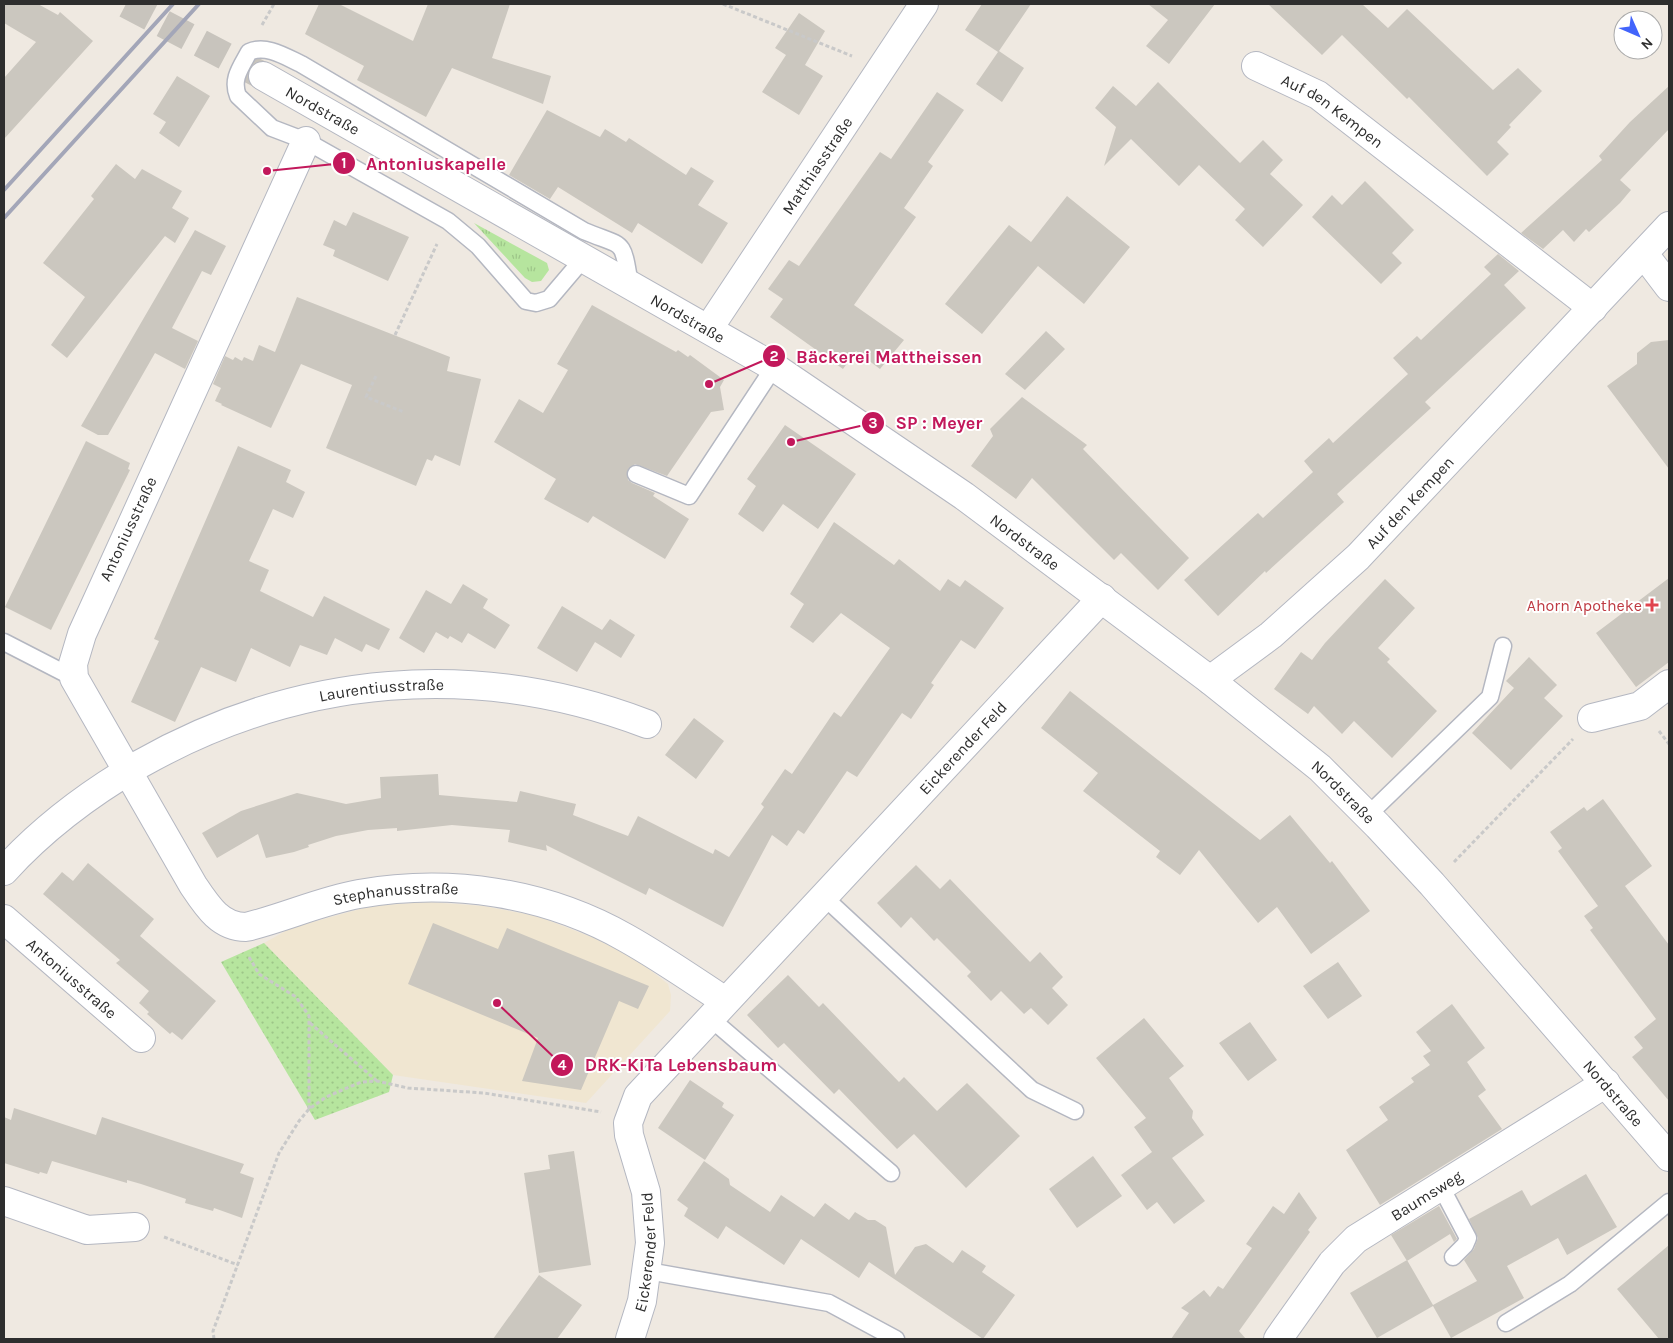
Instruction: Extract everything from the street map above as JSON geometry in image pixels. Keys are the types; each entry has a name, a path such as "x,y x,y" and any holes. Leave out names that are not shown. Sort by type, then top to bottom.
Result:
{"street":[{"name":"Matthiasstraße","path":"709,328 924,4"},
{"name":"Auf den Kempen","path":"1256,66 1318,95 1593,308"},
{"name":"Nordstraße","path":"263,76 583,259 709,328 774,367 946,483 1210,680 1314,763 1368,815 1432,884 1669,1157"},
{"name":"Antoniusstraße","path":"74,678 76,651 85,625 306,141"},
{"name":"Auf den Kempen","path":"1210,680 1271,635 1324,590 1358,557 1669,226"},
{"path":"1644,254 1669,287"},
{"name":"Eickerender Feld","path":"630,1339 642,1301 648,1271 650,1243 649,1215 640,1171 629,1135 629,1116 638,1096 1102,598"},
{"path":"74,678 202,899 214,914 234,927"},
{"name":"Laurentiusstraße","path":"128,771 168,749 246,715 293,701 365,688 457,684 505,687 551,695 595,706 647,724"},
{"path":"1592,718 1640,706 1669,684"},
{"path":"4,871 66,814 128,771"},
{"name":"Stephanusstraße","path":"234,927 258,924 338,898 379,892 449,888 502,893 552,906 593,921 627,938 718,1009"},
{"name":"Antoniusstraße","path":"4,919 141,1038"},
{"name":"Baumsweg","path":"1278,1339 1332,1263 1346,1247 1440,1185 1606,1083"},
{"path":"4,1200 87,1230 135,1227"}],"lane":[{"path":"583,259 549,299 531,302 519,296 478,246 448,221 306,141 272,128 238,96 234,85 235,78 249,52 268,50 301,64 584,231 615,242 624,253 630,285"},
{"path":"636,474 689,496 774,367"},
{"path":"4,642 74,678"},
{"path":"1368,815 1490,697 1503,646"},
{"path":"824,897 1032,1090 1075,1111"},
{"path":"718,1009 891,1173"},
{"path":"1440,1185 1468,1238 1465,1245 1454,1257"},
{"path":"1506,1323 1570,1284 1669,1202"},
{"path":"648,1271 829,1303 896,1339"}],"path":[{"path":"723,4 882,68"},
{"path":"395,335 448,221"},
{"path":"376,376 366,398 404,412"},
{"path":"1432,884 1592,718"},
{"path":"234,927 256,971 296,997 306,1010 310,1023 308,1109"},
{"path":"310,1023 377,1081"},
{"path":"214,1339 213,1331 279,1153 293,1129 308,1109 343,1089 361,1082 377,1081 408,1088 484,1093 629,1116"},
{"path":"135,1227 238,1265"}],"shaded area":[{"path":"427,902 483,906 537,916 594,938 636,959 668,984 671,995 670,1011 586,1103 393,1075 264,943 291,928 371,906"}],"green space":[{"path":"474,223 547,263 549,270 541,281 532,282 525,278"},
{"path":"264,943 393,1075 389,1092 315,1120 221,962"}],"building":[{"path":"4,4 38,4 58,15 60,12 93,41 4,139 4,78 36,42 4,23"},
{"path":"319,4 339,4 413,41 428,4 510,4 492,58 551,76 543,104 452,68 426,117 357,80 364,66 305,34"},
{"path":"982,4 1031,4 999,51 1024,68 1002,102 976,84 998,52 965,30"},
{"path":"1148,4 1215,4 1169,64 1146,46 1168,20"},
{"path":"1268,4 1362,4 1388,28 1407,9 1493,90 1518,68 1542,91 1509,125 1511,127 1497,142 1509,154 1487,176 1409,97 1407,99 1342,35 1322,55"},
{"path":"799,13 825,31 805,65 823,76 799,115 762,92 786,55 775,48"},
{"path":"177,76 210,96 179,147 159,133 166,122 153,114"},
{"path":"1158,82 1240,163 1263,140 1283,160 1270,174 1303,205 1263,247 1235,220 1245,209 1199,165 1179,186 1131,139 1104,166 1116,127 1095,108 1113,86 1136,106"},
{"path":"1669,86 1669,129 1620,180 1631,190 1620,203 1589,232 1586,229 1574,242 1563,230 1543,249 1521,233 1602,160 1599,156 1630,122"},
{"path":"937,92 964,110 928,162 933,166 904,208 916,217 854,305 904,340 880,369 856,351 843,369 770,317 783,299 768,289 789,260 799,266 880,152 891,159"},
{"path":"547,110 600,137 605,129 626,142 629,138 686,175 691,167 714,181 698,205 728,223 702,264 638,223 632,233 558,187 550,199 509,175"},
{"path":"116,164 135,179 142,169 182,191 172,208 189,218 175,243 165,236 67,358 51,345 85,297 43,263 94,199 91,196"},
{"path":"1365,181 1414,230 1392,253 1402,263 1381,284 1312,217 1332,195 1342,205"},
{"path":"1067,196 1130,247 1084,304 1038,266 982,334 945,304 1009,225 1031,242"},
{"path":"353,212 409,237 388,281 333,256 335,250 323,245 334,220 346,226"},
{"path":"195,230 226,246 211,275 202,271 172,328 198,341 185,369 155,353 108,435 98,435 81,426"},
{"path":"1498,254 1519,271 1504,285 1526,308 1425,402 1431,408 1337,494 1344,502 1266,573 1265,571 1218,616 1184,580 1258,513 1263,518 1313,472 1304,461 1329,438 1333,443 1408,374 1393,358 1417,336 1421,340 1491,274 1484,267"},
{"path":"297,297 450,357 447,371 481,379 460,466 435,455 432,461 427,459 416,486 326,448 352,385 301,364 271,428 215,401 221,388 213,384 225,356 233,360 235,357 242,361 244,357 253,361 259,345 275,352"},
{"path":"592,305 676,352 678,350 688,357 690,355 724,380 720,387 724,410 711,412 667,476 635,464 627,471 628,480 655,493 653,496 689,519 665,559 593,516 588,523 544,499 556,479 494,442 519,399 543,413 568,370 557,364"},
{"path":"1046,331 1065,349 1025,390 1005,374"},
{"path":"1669,340 1669,469 1607,386 1637,364 1637,353 1651,342"},
{"path":"1022,397 1087,445 1083,449 1189,558 1158,590 1121,553 1114,560 1032,478 1016,499 971,466 993,436 990,429"},
{"path":"785,425 856,474 818,529 783,504 763,532 738,514 756,486 747,479"},
{"path":"86,441 130,463 128,469 130,470 51,630 5,607"},
{"path":"238,446 291,470 286,482 305,492 293,518 273,509 249,561 269,570 260,591 313,617 324,596 390,629 379,650 366,644 362,652 335,638 327,655 300,645 290,667 251,648 236,682 201,667 175,722 131,702 159,641 154,639"},
{"path":"834,522 894,565 899,559 940,591 948,579 960,587 965,580 1004,608 975,649 961,640 931,683 934,685 911,719 902,713 857,777 847,771 804,834 798,830 787,846 772,835 723,927 649,888 646,895 546,845 547,851 508,842 510,830 452,825 397,831 397,828 368,830 336,836 308,845 309,847 294,852 266,858 258,834 217,858 202,833 241,811 297,793 346,804 381,798 380,777 438,774 439,795 517,802 520,791 576,804 573,815 628,836 638,816 713,854 715,849 729,857 764,807 761,804 785,769 792,774 834,712 841,717 890,648 841,613 813,643 790,627 804,604 790,594"},
{"path":"1669,578 1669,662 1636,687 1596,633"},
{"path":"1385,579 1415,608 1378,648 1390,659 1387,662 1437,711 1392,758 1354,721 1342,734 1314,706 1308,714 1274,689 1301,652 1312,660 1325,643"},
{"path":"463,584 488,599 483,608 510,625 495,649 468,633 462,643 450,636 448,639 436,632 424,653 399,638 426,590 451,604"},
{"path":"562,606 602,630 610,619 635,635 621,658 595,642 577,672 537,648"},
{"path":"1529,657 1557,685 1544,698 1563,716 1511,770 1472,733 1514,688 1506,681"},
{"path":"1070,691 1260,840 1290,815 1330,863 1332,861 1370,911 1311,954 1277,907 1258,923 1199,850 1180,875 1156,857 1160,851 1083,791 1098,773 1041,728"},
{"path":"694,718 724,741 696,779 665,755"},
{"path":"1603,799 1652,866 1625,886 1669,945 1669,1101 1632,1057 1643,1048 1634,1037 1656,1019 1590,930 1593,928 1584,916 1598,906 1558,851 1562,848 1550,832 1584,807 1587,811"},
{"path":"88,863 154,919 140,936 216,1001 182,1040 172,1032 170,1034 147,1014 149,1012 139,1003 149,991 116,963 120,960 43,894 62,872 73,881"},
{"path":"916,865 940,889 950,879 1030,962 1040,952 1063,977 1052,988 1068,1005 1048,1025 1031,1008 1024,1014 1001,991 991,1001 967,976 971,972 937,938 934,941 911,917 901,928 877,903"},
{"path":"433,923 498,949 507,928 649,986 638,1009 619,1001 581,1090 522,1081 538,1038 408,984"},
{"path":"1338,962 1362,996 1328,1019 1303,986"},
{"path":"788,975 819,1007 823,1003 899,1082 904,1077 937,1111 967,1083 1020,1136 966,1188 914,1134 897,1149 839,1089 834,1094 784,1043 778,1048 747,1015"},
{"path":"1452,1004 1485,1048 1467,1062 1486,1090 1478,1096 1502,1129 1380,1205 1346,1150 1388,1120 1379,1107 1414,1082 1411,1078 1430,1065 1423,1056 1431,1051 1416,1032"},
{"path":"1144,1018 1184,1066 1169,1078 1193,1111 1192,1118 1204,1135 1172,1158 1205,1201 1174,1224 1157,1202 1147,1210 1121,1175 1152,1152 1134,1127 1146,1118 1096,1058"},
{"path":"1250,1022 1277,1060 1248,1081 1219,1043"},
{"path":"690,1080 724,1103 722,1107 734,1115 705,1160 658,1128"},
{"path":"14,1108 96,1135 102,1117 244,1164 240,1173 254,1178 242,1218 214,1208 213,1211 185,1203 186,1199 141,1184 127,1180 127,1183 52,1161 47,1174 40,1172 39,1174 4,1163 4,1117 11,1120"},
{"path":"574,1151 591,1265 539,1273 524,1173 550,1169 548,1155"},
{"path":"1093,1156 1122,1196 1077,1228 1049,1189"},
{"path":"704,1161 729,1179 730,1185 770,1212 781,1195 814,1217 825,1203 849,1220 855,1212 868,1220 875,1220 886,1227 895,1275 915,1247 926,1244 953,1263 962,1250 986,1266 982,1272 1015,1295 983,1339 869,1262 859,1278 801,1239 784,1265 726,1226 718,1239 684,1216 688,1208 677,1200"},
{"path":"1586,1174 1617,1227 1567,1255 1558,1238 1507,1266 1524,1298 1451,1338 1433,1306 1377,1338 1350,1293 1407,1260 1433,1305 1477,1281 1464,1260 1474,1249 1478,1238 1469,1219 1522,1190 1531,1206"},
{"path":"1299,1192 1317,1218 1308,1230 1310,1232 1239,1331 1246,1339 1171,1339 1189,1313 1181,1308 1204,1290 1210,1297 1218,1286 1223,1289 1252,1248 1246,1244 1273,1206 1284,1214"},
{"path":"1439,1206 1457,1239 1454,1242 1450,1234 1407,1261 1391,1235"},
{"path":"1669,1245 1669,1339 1659,1339 1617,1289"},
{"path":"539,1275 582,1305 557,1339 493,1339"}],"tunnel":[{"path":"126,4 263,76"}],"railway":[{"path":"4,190 173,4"},
{"path":"4,218 199,4"}],"place":[{"name":"Antoniuskapelle","path":"267,171"},
{"name":"Bäckerei Mattheissen","path":"709,384"},
{"name":"SP : Meyer","path":"791,442"},
{"name":"Ahorn Apotheke","path":"1652,605"},
{"name":"DRK-KiTa Lebensbaum","path":"497,1003"}]}
